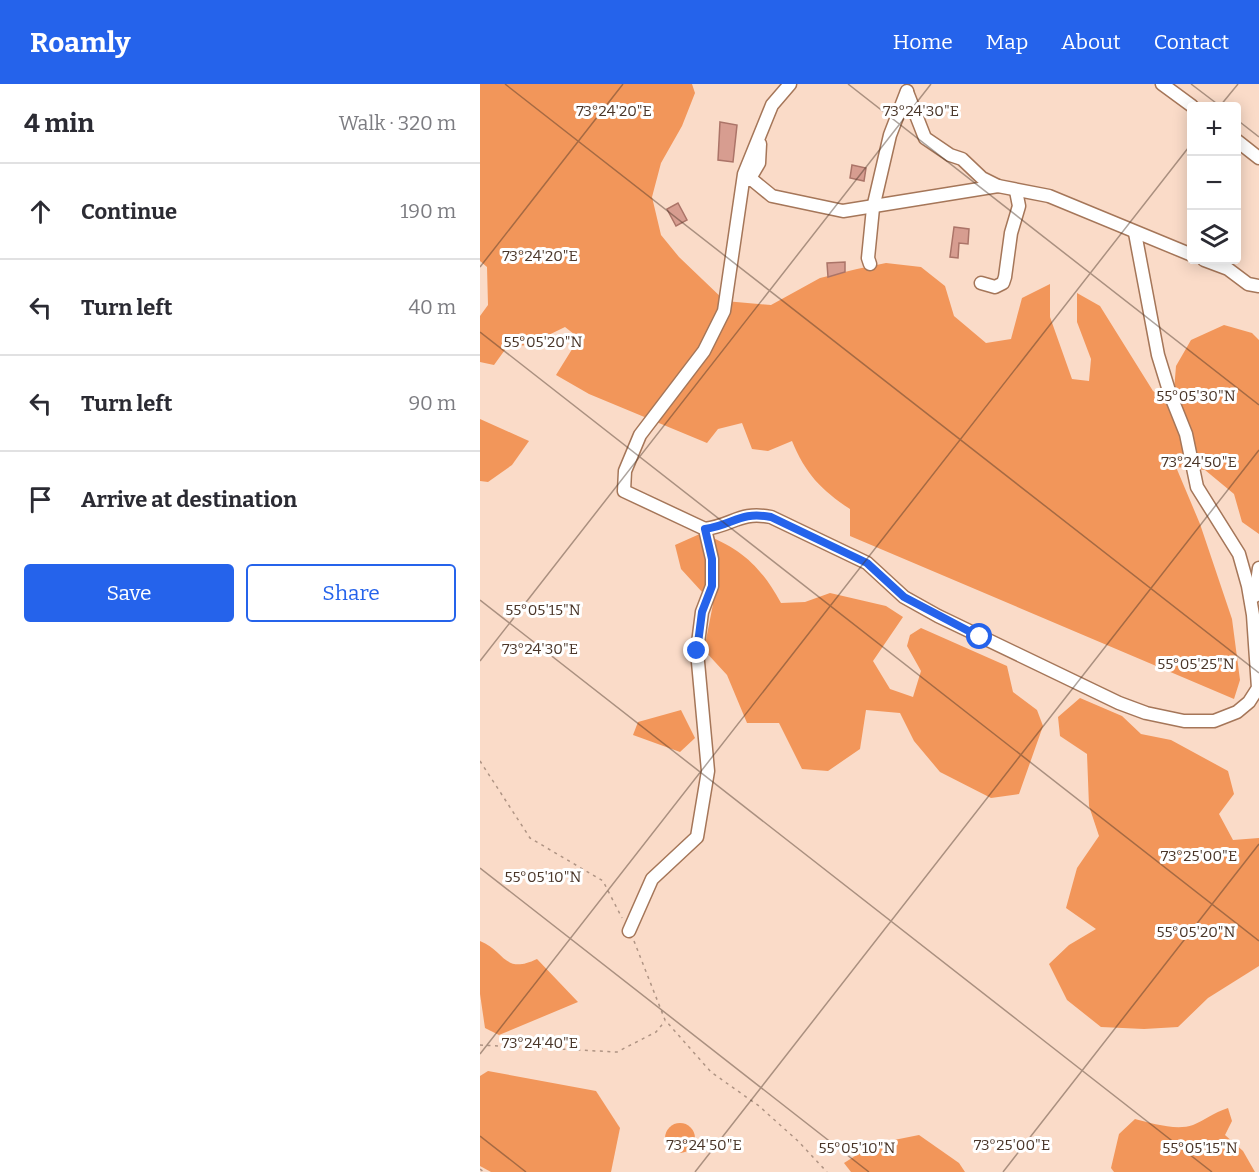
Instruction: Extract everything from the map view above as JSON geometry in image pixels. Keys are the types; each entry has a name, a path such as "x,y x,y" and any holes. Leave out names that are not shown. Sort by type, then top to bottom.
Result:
{"lane":[{"path":"790,84 772,105 744,174 723,311 704,351 640,435 625,471 624,491 705,529 721,526 738,516 754,513 771,517 867,563 904,597 980,637 1119,702 1146,712 1184,721 1214,721 1237,712 1249,702 1258,688 1254,623 1255,589 1259,568"},
{"path":"1162,84 1187,102"},
{"path":"907,87 925,138 950,155 962,159 982,178 1016,191 1049,196 1187,253"},
{"path":"870,264 868,258 873,206 890,135 907,87"},
{"path":"743,192 759,163 759,140"},
{"path":"1241,145 1259,158"},
{"path":"750,178 772,196 843,211 930,195 968,192 998,186"},
{"path":"981,283 995,286 1003,283 1005,278 1011,233 1019,206 1016,191"},
{"path":"1136,232 1158,355 1186,434 1197,488 1239,554 1248,586 1254,623"},
{"path":"1215,264 1228,269 1248,284 1259,286"},
{"path":"629,931 651,879 697,837 700,828 708,771 697,651 702,612 712,586 712,559 705,529"}],"path":[{"path":"480,761 530,838 603,881 629,931 665,1020 711,1072 759,1106 798,1141 827,1172"},
{"path":"480,1045 617,1052 657,1032 665,1020"},
{"path":"480,1169 484,1172"}],"shaded area":[{"path":"480,84 692,84 695,93 682,126 661,163 652,197 661,235 679,257 725,301 771,305 820,278 886,263 921,267 945,286 954,316 986,343 1011,339 1022,298 1050,284 1050,317 1072,379 1089,381 1091,359 1077,322 1077,293 1100,306 1153,391 1173,403 1176,366 1191,340 1224,325 1252,333 1259,340 1259,534 1242,522 1234,494 1205,470 1176,467 1200,524 1232,619 1240,680 1234,699 850,536 850,509 831,495 808,472 792,441 768,451 752,449 742,423 718,429 707,443 589,394 556,375 579,338 565,327 528,345 507,347 494,365 480,362 480,316 488,305 487,267 480,261"},
{"path":"480,419 529,441 512,465 488,482 480,481"},
{"path":"702,533 739,552 757,568 781,603 805,602 830,593 886,606 903,617 873,661 890,689 913,697 921,671 907,646 910,635 921,628 1007,666 1013,692 1037,710 1043,726 1019,794 991,798 940,772 914,741 900,713 866,710 860,749 828,771 802,769 779,723 747,723 727,675 704,650 713,604 681,569 675,545"},
{"path":"1080,698 1122,716 1141,734 1171,740 1228,771 1234,794 1219,814 1233,840 1259,838 1259,966 1208,998 1178,1027 1144,1029 1101,1027 1067,1000 1049,964 1069,945 1096,929 1066,908 1077,868 1099,836 1089,806 1087,754 1060,736 1058,717"},
{"path":"681,710 695,738 680,752 633,735 638,722"},
{"path":"480,941 511,963 526,963 537,959 578,1002 499,1035 485,1028 480,994"},
{"path":"488,1071 596,1091 620,1128 611,1172 491,1172 480,1166 480,1076"},
{"path":"1228,1108 1232,1121 1225,1135 1243,1151 1255,1172 1114,1172 1111,1168 1119,1134 1135,1119 1164,1126 1186,1127"},
{"path":"680,1123 686,1124 694,1132 694,1144 686,1152 680,1153 674,1152 666,1144 665,1138 666,1132 674,1124"},
{"path":"919,1135 959,1163 965,1172 851,1172 844,1163 874,1144"}],"building":[{"path":"720,122 737,125 733,162 718,160"},
{"path":"852,165 866,168 864,181 850,178"},
{"path":"678,203 687,220 676,226 667,209"},
{"path":"954,227 969,229 968,244 959,243 958,258 950,257"},
{"path":"845,262 845,272 828,277 827,263"}],"route":[{"path":"697,651 702,612 712,586 712,559 705,529 721,526 738,516 754,513 787,524 867,563 904,597 980,637"}]}
